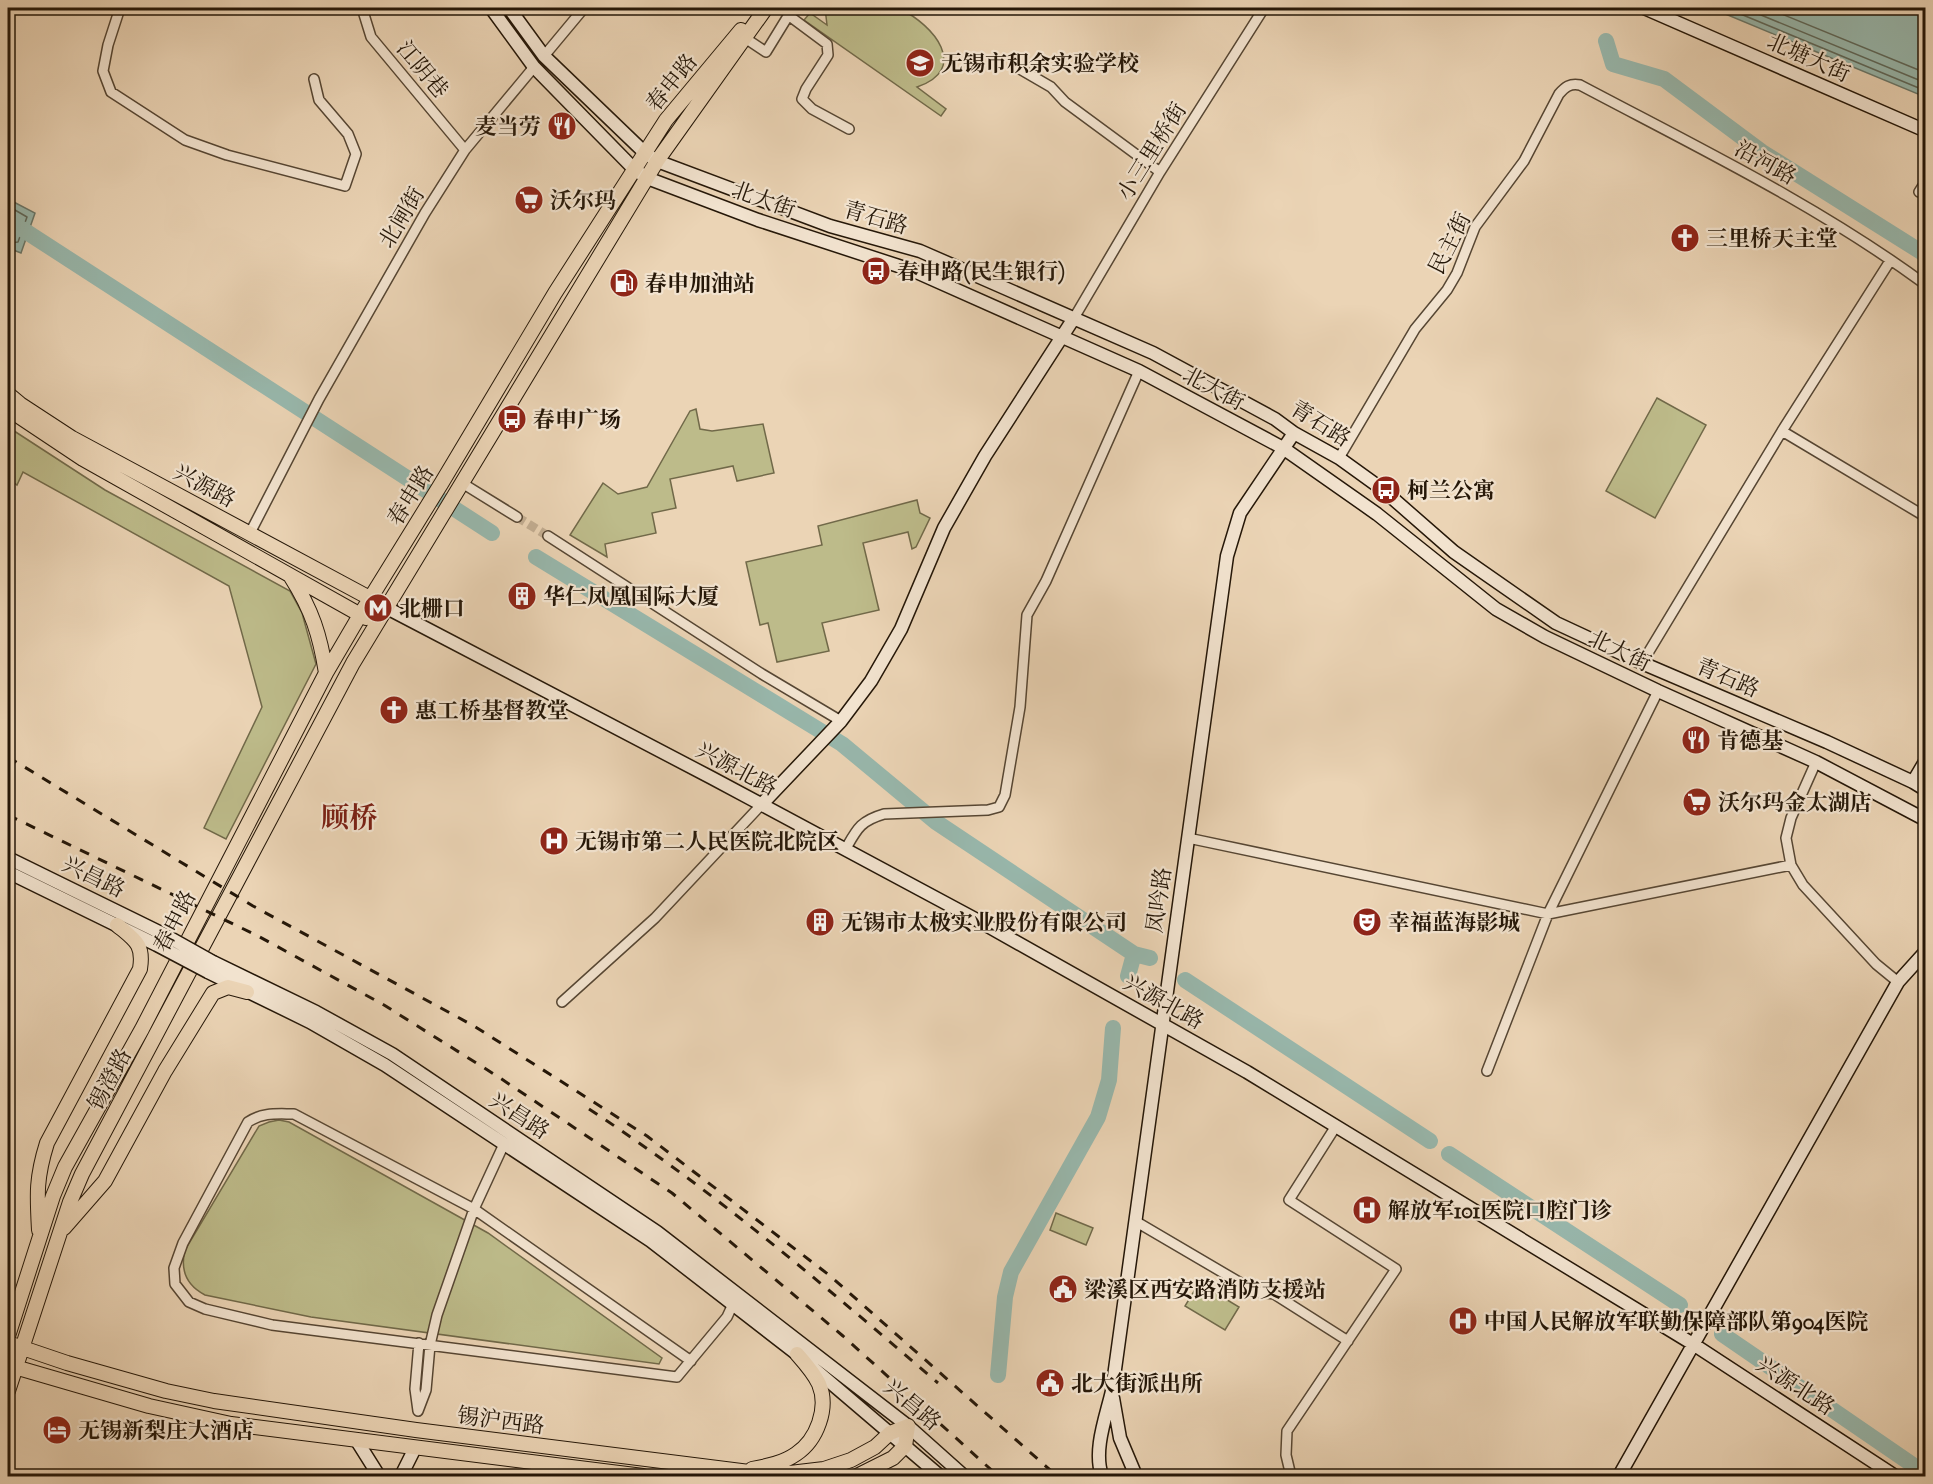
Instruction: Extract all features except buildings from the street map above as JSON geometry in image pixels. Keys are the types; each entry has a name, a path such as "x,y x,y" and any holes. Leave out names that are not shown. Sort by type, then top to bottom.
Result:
{"main road":[{"name":"北大街","path":"491,8 534,67 634,169 647,178 758,220 914,271 1139,371 1283,448 1377,514 1496,609 1545,637 1816,762 1926,820"},
{"path":"509,8 544,56 651,157"},
{"name":"春申路","path":"280,800 353,663 647,178 651,157 666,120 738,34 755,8"},
{"name":"春申路","path":"142,1029 326,674 555,293 634,169 651,157 766,8"},
{"name":"北塘大街","path":"1644,8 1926,131"},
{"name":"青石路","path":"651,157 830,225 920,251 1153,353 1275,418 1294,433 1339,458 1382,489 1454,552 1556,623 1642,663 1827,742 1926,790"},
{"path":"761,805 838,724 871,681 901,629 944,528 985,456 1074,318"},
{"name":"兴源路","path":"8,394 72,438 387,608"},
{"name":"兴源路","path":"8,409 82,459 377,624"},
{"name":"凤吟路","path":"1112,1391 1227,556 1240,513 1294,433"},
{"path":"289,575 306,602 316,626 326,674"},
{"name":"兴源北路","path":"387,608 977,920 1162,1024 1336,1126 1693,1344 1895,1476"},
{"path":"1913,782 1926,760"},
{"name":"锡澄路","path":"8,1392 11,1367 23,1349 82,1174 280,800"},
{"name":"兴昌路","path":"8,858 211,967 316,1012 392,1054 657,1232 908,1426 964,1476"},
{"name":"兴昌路","path":"8,872 117,925 160,940"},
{"path":"39,1239 37,1189 39,1169 47,1143 140,969 142,955 136,941 117,925"},
{"path":"1619,1476 1898,982 1926,951"},
{"name":"兴昌路","path":"211,967 247,992 310,1022 385,1065 651,1241 797,1354 940,1476"},
{"path":"61,1231 105,1181 165,1071 213,993 228,987 247,992"},
{"name":"锡澄路","path":"8,1336 53,1196 65,1167 142,1029"},
{"name":"锡沪西路","path":"8,1343 166,1391 214,1401 416,1431 738,1472 773,1475 824,1469 875,1447 890,1433 908,1426"},
{"path":"738,1472 783,1461 798,1453 812,1437 820,1423 822,1394 811,1371 797,1354"},
{"name":"锡沪西路","path":"11,1367 149,1406 231,1424 643,1476"},
{"path":"1102,1476 1098,1467 1100,1441 1112,1391"},
{"path":"1112,1391 1120,1438 1136,1476"},
{"path":"858,1476 893,1458 905,1446 908,1426"},
{"path":"357,1441 379,1476"},
{"path":"401,1476 415,1448"},
{"path":"598,1471 601,1455"}],"street":[{"path":"120,8 108,45 103,71 111,92 185,140 227,155 345,186 356,154 348,134 319,100 314,79"},
{"name":"江阴巷","path":"362,8 371,37 465,150"},
{"path":"544,56 584,8"},
{"name":"小三里桥街","path":"1074,318 1160,171 1264,8"},
{"path":"745,38 766,52 790,11 827,44 828,55 802,99 812,109 849,129"},
{"name":"北闸街","path":"250,533 319,399 425,213 465,150 534,67"},
{"path":"1020,69 1051,87 1065,102 1160,171"},
{"name":"沿河路","path":"1580,85 1813,211 1926,285"},
{"name":"民主街","path":"1339,458 1415,328 1452,282 1475,227 1524,161 1559,94 1566,86 1580,85"},
{"path":"1919,192 1926,181"},
{"path":"1642,663 1782,431 1890,261"},
{"path":"845,850 859,825 869,818 884,813 988,810 999,807 1005,795 1020,707 1027,615 1046,581 1139,371"},
{"path":"1782,431 1926,517"},
{"path":"462,483 517,517"},
{"path":"548,536 838,724"},
{"path":"1487,1071 1548,914 1658,691"},
{"path":"1816,762 1791,818 1786,838 1791,865 1803,885 1875,964 1898,982"},
{"path":"562,1002 655,918 761,805"},
{"path":"1188,838 1548,914 1791,865"},
{"path":"691,1361 474,1209 294,1114 273,1113 257,1116 248,1122 183,1244 174,1268 175,1284 189,1302 205,1309 272,1325 677,1377 691,1361 727,1317 733,1304"},
{"path":"1291,1476 1286,1455 1287,1431 1396,1269 1289,1200 1336,1126"},
{"path":"418,1411 426,1390 430,1345 436,1315 474,1209 504,1144"},
{"path":"1135,1221 1256,1292 1274,1294 1348,1341"},
{"path":"416,1431 418,1411 415,1389 419,1343"}],"shaded area":[{"path":"825,8 895,8 913,16 924,25 941,47 944,59 941,69 933,79 917,87 946,109 941,116 804,20 810,13 827,25"},
{"path":"1657,398 1706,425 1655,518 1606,491"},
{"path":"696,409 700,429 712,431 763,424 774,473 737,481 733,466 670,479 676,508 652,513 656,533 605,544 607,557 570,535 603,483 618,494 647,487 690,411"},
{"path":"8,427 105,490 290,591 302,613 316,664 226,839 204,828 262,707 229,586 23,472 17,485 8,478"},
{"path":"917,500 920,513 930,518 916,547 912,549 908,532 863,543 879,610 822,623 829,651 777,662 768,623 760,625 746,562 822,545 818,526"},
{"path":"279,1120 289,1122 488,1233 662,1358 659,1364 311,1317 205,1295 198,1291 189,1282 184,1270 185,1250 259,1126"},
{"path":"1056,1213 1093,1228 1086,1245 1050,1230"},
{"path":"1199,1283 1239,1307 1225,1330 1185,1306"}],"water":[{"path":"1711,8 1925,8 1925,97"},
{"path":"8,199 35,213 21,253 8,248"}],"waterway":[{"path":"1606,41 1613,64 1664,79 1762,152 1926,255"},
{"path":"8,223 22,229 492,533"},
{"path":"536,557 842,744 936,822 1134,954 1150,958"},
{"path":"1128,976 1134,954"},
{"path":"1185,980 1430,1141"},
{"path":"998,1375 1005,1297 1011,1272 1098,1117 1109,1080 1113,1028"},
{"path":"1449,1154 1680,1305"},
{"path":"1722,1334 1926,1474"}],"tunnel":[{"path":"517,517 548,536"}],"railway":[{"path":"8,757 253,906 474,1026 647,1136 829,1275 1057,1476"},
{"path":"8,815 258,936 384,1005 497,1076 672,1193 843,1336 998,1476"},
{"path":"589,1109 680,1172 768,1240 938,1383"}],"place":[{"name":"无锡市积余实验学校","path":"920,63"},
{"name":"麦当劳","path":"562,126"},
{"name":"沃尔玛","path":"529,200"},
{"name":"三里桥天主堂","path":"1685,238"},
{"name":"春申路(民生银行)","path":"876,271"},
{"name":"春申加油站","path":"624,283"},
{"name":"春申广场","path":"512,419"},
{"name":"柯兰公寓","path":"1386,490"},
{"name":"华仁凤凰国际大厦","path":"522,596"},
{"name":"北栅口","path":"378,608"},
{"name":"惠工桥基督教堂","path":"394,710"},
{"name":"肯德基","path":"1696,740"},
{"name":"沃尔玛金太湖店","path":"1697,802"},
{"name":"无锡市第二人民医院北院区","path":"554,841"},
{"name":"无锡市太极实业股份有限公司","path":"820,922"},
{"name":"幸福蓝海影城","path":"1367,922"},
{"name":"解放军101医院口腔门诊","path":"1367,1210"},
{"name":"梁溪区西安路消防支援站","path":"1063,1289"},
{"name":"中国人民解放军联勤保障部队第904医院","path":"1463,1321"},
{"name":"北大街派出所","path":"1050,1383"},
{"name":"无锡新梨庄大酒店","path":"57,1430"}],"district":[{"name":"顾桥","path":"349,817"}]}
